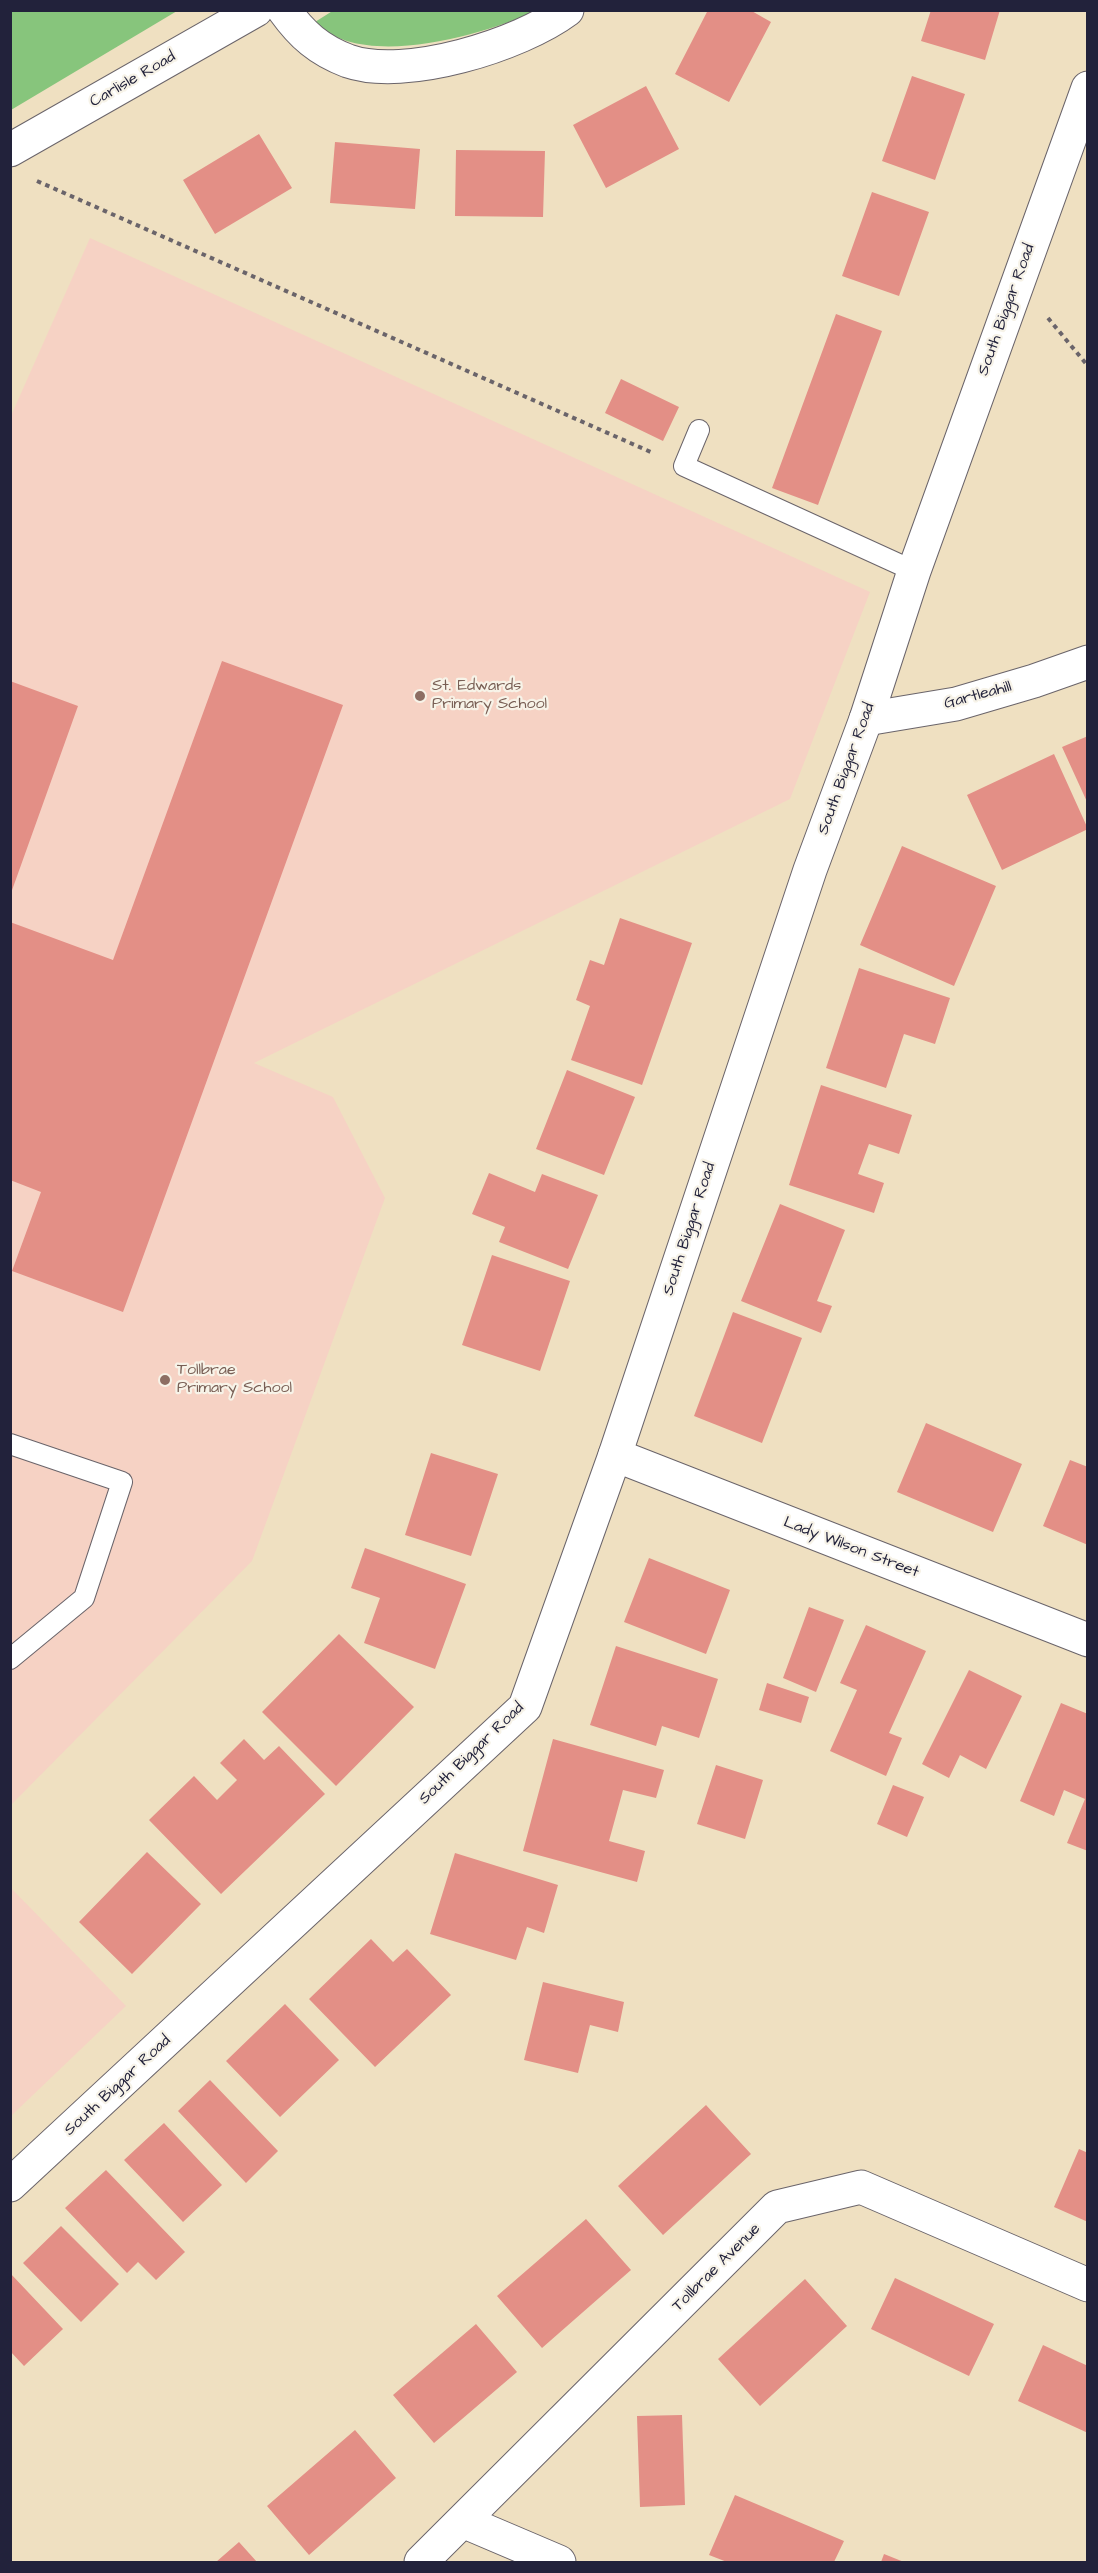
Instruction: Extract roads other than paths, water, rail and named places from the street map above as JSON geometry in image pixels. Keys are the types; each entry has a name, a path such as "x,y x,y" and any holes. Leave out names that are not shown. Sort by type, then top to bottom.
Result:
{"street":[{"name":"Carlisle Road","path":"10,150 256,10"},
{"path":"284,10 301,34 323,49 350,62 381,65 442,60 501,45 531,33 567,10"},
{"name":"South Biggar Road","path":"10,2185 525,1707 615,1455 806,881 866,719 914,571 1088,88"},
{"name":"Gartleahill","path":"866,719 956,704 1088,662"},
{"name":"Lady Wilson Street","path":"615,1455 1088,1640"},
{"name":"Tollbrae Avenue","path":"421,2562 465,2522 777,2207 861,2187 1088,2285"},
{"path":"465,2522 559,2562"}],"lane":[{"path":"699,430 684,466 914,571"},
{"path":"10,1444 122,1482 84,1598 10,1659"}],"place":[{"name":"St. Edwards Primary School","path":"420,696"},
{"name":"Tollbrae Primary School","path":"165,1380"}]}
